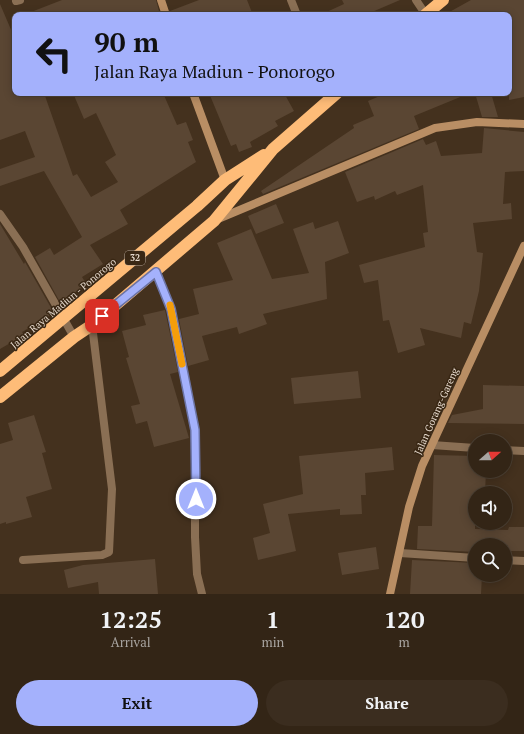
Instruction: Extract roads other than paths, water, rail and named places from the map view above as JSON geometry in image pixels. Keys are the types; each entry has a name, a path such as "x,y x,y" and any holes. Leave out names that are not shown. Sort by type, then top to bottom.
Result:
{"highway":[{"path":"429,12 443,0"},
{"name":"Jalan Raya Madiun - Ponorogo","path":"0,397 74,336 92,325 214,221 273,149 331,96"},
{"name":"Jalan Raya Madiun - Ponorogo","path":"0,371 62,317 197,206 225,180 273,149"}],"street":[{"path":"161,0 165,12"},
{"path":"291,0 296,12"},
{"path":"416,0 424,12"},
{"path":"194,96 225,180"},
{"path":"214,221 435,128 477,122 524,124"},
{"path":"0,214 23,247 74,336"},
{"name":"Jalan Gorang-Gareng","path":"390,594 409,507 422,466 524,246"},
{"path":"156,272 171,309 195,430 196,574 202,594"},
{"path":"23,560 102,555 110,552 112,489 92,325"},
{"path":"432,445 468,448"},
{"path":"512,450 524,451"},
{"path":"400,553 468,558"},
{"path":"512,560 524,561"}]}
